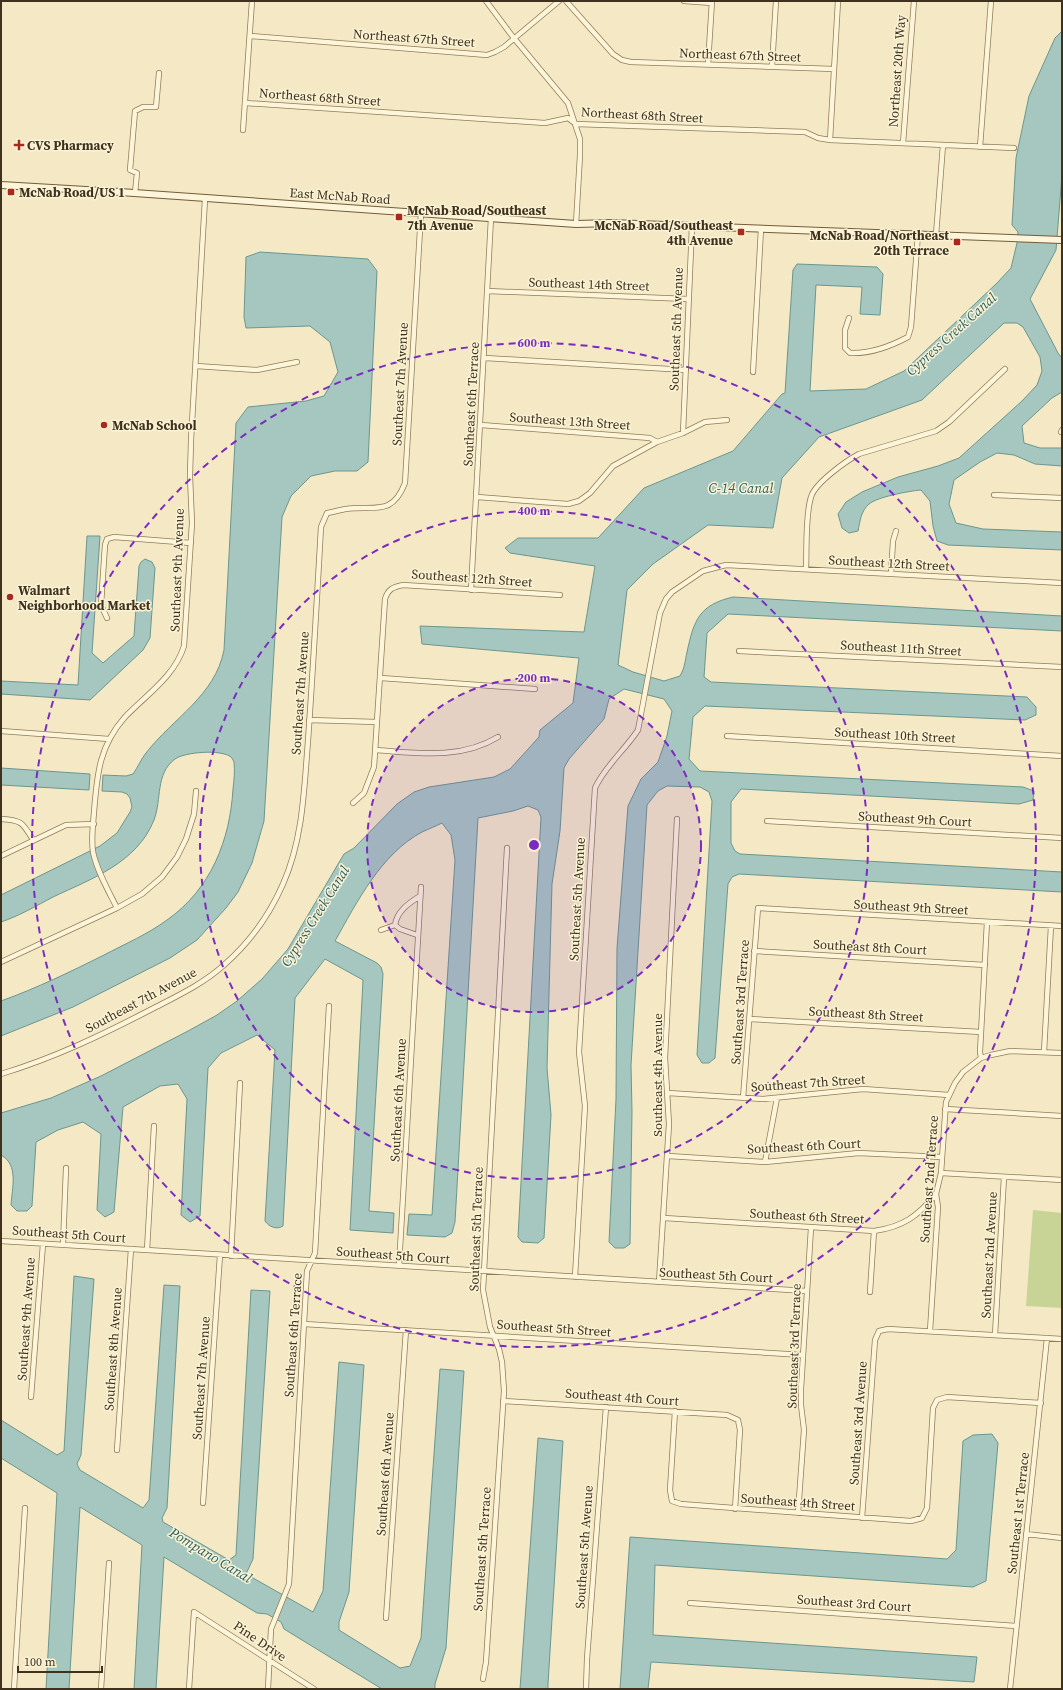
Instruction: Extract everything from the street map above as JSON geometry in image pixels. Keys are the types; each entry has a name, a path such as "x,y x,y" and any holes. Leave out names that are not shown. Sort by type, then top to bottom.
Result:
{"street":[{"path":"243,130 252,1"},
{"path":"486,1 513,38 568,103 580,140 576,224"},
{"name":"Northeast 67th Street","path":"250,36 487,54 499,50 559,1"},
{"name":"Northeast 67th Street","path":"566,1 613,54 622,60 631,62 834,69"},
{"path":"684,1 712,2 708,64"},
{"path":"772,66 776,1"},
{"path":"830,140 838,1"},
{"name":"Northeast 20th Way","path":"903,143 914,1"},
{"path":"980,147 991,1"},
{"path":"135,193 137,173 130,170 135,111 143,107 156,107 159,72"},
{"name":"Northeast 68th Street","path":"245,103 545,122 568,118 576,124 805,132 818,138 830,140 1014,148"},
{"path":"936,235 942,145"},
{"name":"East McNab Road","path":"1,185 576,224 612,223 1060,240"},
{"name":"Southeast 9th Avenue","path":"117,908 102,876 93,848 98,769 109,739 124,719 173,669 181,657 186,632 192,523 190,476 205,198"},
{"name":"Southeast 7th Avenue","path":"1,1074 38,1063 109,1031 178,996 206,979 224,965 250,937 272,907 283,884 296,849 301,825 321,527 328,513 346,509 381,508 391,504 400,496 405,483 421,213"},
{"name":"Southeast 6th Terrace","path":"471,590 491,218"},
{"name":"Southeast 5th Avenue","path":"683,433 692,226"},
{"path":"753,372 761,229"},
{"path":"849,318 845,330 845,348 850,353 873,350 893,345 908,337 912,327 918,234"},
{"name":"Southeast 14th Street","path":"488,291 688,299"},
{"path":"484,358 686,370"},
{"path":"196,366 257,370 297,362"},
{"path":"806,569 809,508 811,496 817,487 848,460 859,454 936,430 949,422 1006,369"},
{"path":"477,497 568,504 579,501 590,493 613,466 657,442 683,433 705,422 727,420"},
{"name":"Southeast 13th Street","path":"481,426 650,438 657,442"},
{"path":"994,495 1062,498"},
{"path":"891,574 893,542 896,531"},
{"path":"106,618 101,605 105,545 107,539 114,537 191,543"},
{"name":"Southeast 12th Street","path":"714,567 726,565 1062,583"},
{"name":"Southeast 5th Avenue","path":"575,1277 585,1106 579,1052 594,788 600,776 628,745 638,730 650,673 660,612 666,599 672,592 704,571 714,567"},
{"name":"Southeast 12th Street","path":"381,678 385,599 387,593 392,587 403,585 560,595"},
{"name":"Southeast 11th Street","path":"739,651 1062,667"},
{"path":"353,802 364,793 374,767 381,678 535,689"},
{"path":"309,720 378,722"},
{"path":"1,731 109,739"},
{"name":"Southeast 10th Street","path":"727,736 1062,756"},
{"path":"376,750 433,754 457,752 483,746 498,737"},
{"path":"1,962 117,908 142,894 162,877 177,857 186,839 194,814 196,791"},
{"path":"1,819 19,821 24,825 33,840"},
{"name":"Southeast 4th Avenue","path":"659,1282 668,1156 666,1043 677,819"},
{"name":"Southeast 9th Court","path":"767,821 1062,838"},
{"path":"1,856 66,825 94,824"},
{"name":"Southeast 5th Terrace","path":"483,1679 486,1662 503,1401 502,1362 490,1327 484,1300 484,1272 507,848"},
{"name":"Southeast 6th Avenue","path":"399,1266 417,935 421,887"},
{"path":"395,925 398,915 409,903 420,896"},
{"name":"Southeast 9th Street","path":"758,908 1062,926"},
{"name":"Southeast 3rd Terrace","path":"743,1098 758,908"},
{"path":"987,922 980,1052 982,1058 1010,1051 1062,1053"},
{"path":"381,930 395,925"},
{"path":"395,925 400,929 417,935"},
{"path":"1044,1052 1051,926"},
{"name":"Southeast 8th Court","path":"754,951 985,965"},
{"name":"Southeast 6th Terrace","path":"268,1689 271,1629 289,1584 307,1271 315,1253 329,1006"},
{"name":"Southeast 8th Street","path":"750,1018 981,1032"},
{"name":"Southeast 2nd Terrace","path":"930,1331 938,1207 936,1194 941,1173 945,1110 949,1095 963,1072 982,1058"},
{"path":"231,1256 240,1083"},
{"name":"Southeast 7th Street","path":"668,1093 743,1098 777,1098 858,1089 949,1095"},
{"path":"765,1162 777,1098"},
{"path":"945,1110 1062,1116"},
{"path":"147,1250 154,1126"},
{"name":"Southeast 6th Court","path":"668,1156 765,1162 859,1153 942,1158"},
{"path":"64,1245 66,1168"},
{"path":"941,1173 1062,1180"},
{"name":"Southeast 2nd Avenue","path":"995,1334 1004,1176"},
{"name":"Southeast 6th Street","path":"664,1218 874,1231 889,1229 903,1224 923,1210 936,1194"},
{"name":"Southeast 3rd Terrace","path":"798,1513 804,1430 801,1405 810,1228"},
{"path":"870,1292 874,1231"},
{"name":"Southeast 5th Court","path":"1,1241 807,1291"},
{"name":"Southeast 9th Avenue","path":"31,1397 43,1244"},
{"name":"Southeast 8th Avenue","path":"117,1450 130,1249"},
{"name":"Southeast 7th Avenue","path":"203,1503 220,1255"},
{"name":"Southeast 5th Street","path":"304,1324 803,1355"},
{"name":"Southeast 3rd Avenue","path":"862,1518 875,1340 879,1331 888,1329 930,1331"},
{"name":"Southeast 6th Avenue","path":"386,1618 406,1330"},
{"path":"930,1331 1062,1339"},
{"name":"Southeast 1st Terrace","path":"1010,1689 1047,1338"},
{"name":"Southeast 4th Street","path":"675,1411 670,1490 672,1501 682,1505 911,1521 922,1518 927,1508 934,1408 937,1400 947,1396 1041,1402"},
{"name":"Southeast 4th Court","path":"503,1401 727,1415 738,1420 740,1430 735,1509"},
{"name":"Southeast 5th Avenue","path":"586,1689 586,1659 606,1407"},
{"path":"14,1689 25,1508"},
{"path":"1026,1534 1062,1538"},
{"path":"101,1689 109,1563"},
{"name":"Southeast 3rd Court","path":"690,1602 1016,1626"},
{"name":"Pine Drive","path":"189,1689 194,1612 314,1689"}],"green space":[{"path":"1033,1210 1062,1213 1062,1308 1026,1306"}],"water":[{"path":"1062,31 1062,175 1056,250 1030,299 1062,358 1062,392 1052,398 1022,426 1024,443 1040,448 1062,448 1062,466 1035,464 1014,455 997,453 980,462 954,480 949,504 956,523 983,529 1062,532 1062,550 948,545 937,541 933,526 930,501 921,490 901,493 873,501 866,507 863,513 858,531 849,533 842,528 838,514 846,502 862,492 898,477 938,466 959,458 1022,401 1037,385 1042,371 1040,357 1023,327 1017,323 1004,323 922,400 819,437 782,478 773,528 708,525 653,564 627,590 618,665 633,672 664,681 680,676 684,667 692,631 700,616 705,609 712,604 733,597 1062,616 1062,631 728,614 707,633 704,677 711,682 1027,697 1036,707 1036,715 1025,720 705,706 693,717 689,759 700,771 1023,787 1034,791 1033,800 1019,804 741,789 731,802 731,843 735,851 740,854 1062,872 1062,892 739,874 732,877 728,884 715,1058 709,1063 702,1063 697,1055 712,801 709,792 700,787 667,786 658,791 647,805 631,1065 632,1112 630,1244 624,1248 615,1248 609,1242 616,1099 617,948 628,806 641,779 658,762 667,736 672,711 664,699 624,689 609,699 604,719 569,759 564,768 560,831 552,884 547,1068 551,1115 544,1238 538,1243 522,1242 518,1237 541,817 538,810 528,806 513,811 478,818 455,1222 452,1233 445,1237 407,1235 409,1214 432,1215 455,860 451,835 442,823 407,841 382,866 361,895 335,941 377,963 381,967 383,974 369,1211 394,1213 393,1233 350,1230 363,980 325,959 295,998 283,1226 278,1228 273,1227 265,1221 275,1050 257,1035 221,1053 208,1068 200,1216 190,1222 181,1215 187,1099 178,1084 160,1086 123,1107 114,1212 105,1217 97,1210 101,1134 83,1122 58,1130 36,1142 32,1206 27,1211 17,1211 11,1205 13,1184 12,1171 7,1159 1,1155 1,1113 51,1098 101,1076 188,1031 217,1015 237,1001 262,979 288,949 344,854 354,848 397,804 414,792 429,787 494,777 510,769 539,737 540,730 573,703 579,658 422,644 420,626 584,632 595,566 510,553 505,548 518,538 598,538 644,488 733,451 782,394 785,393 793,270 797,264 877,267 883,274 880,315 860,314 862,287 816,285 810,391 866,389 904,371 1011,268 1018,232 1012,225 1016,158 1029,96 1055,38"},
{"path":"260,252 368,259 377,271 368,462 357,471 335,471 311,476 291,496 282,517 264,821 252,863 238,892 226,908 197,940 170,958 73,1007 1,1036 1,1001 79,968 160,925 182,908 195,894 206,878 215,862 228,827 234,776 234,762 231,757 219,753 203,752 194,753 175,759 164,772 154,820 146,835 125,859 97,876 21,914 1,922 1,895 100,846 117,833 132,807 130,798 127,794 122,792 102,791 103,775 126,776 133,774 144,755 157,740 192,706 212,681 224,650 236,423 248,407 306,401 324,396 338,372 330,342 310,326 246,328 244,317 246,257"},
{"path":"87,536 100,536 92,653 103,663 134,636 139,566 145,559 152,562 155,568 150,638 143,650 90,700 1,694 1,681 78,685"},
{"path":"1,768 90,774 89,790 1,785"},
{"name":"Pompano Canal","path":"74,1276 94,1279 81,1455 77,1464 80,1470 143,1508 149,1500 164,1285 180,1286 167,1508 162,1518 163,1522 229,1560 236,1555 251,1290 270,1291 253,1559 246,1574 313,1612 323,1591 339,1362 364,1365 349,1592 339,1622 339,1630 400,1668 410,1666 421,1638 440,1369 464,1371 446,1648 435,1684 435,1689 382,1689 284,1629 281,1622 267,1614 257,1613 164,1557 156,1689 134,1689 142,1545 80,1507 69,1689 46,1689 57,1493 1,1458 1,1420 57,1455 64,1451"},
{"path":"992,1434 998,1443 986,1581 973,1587 655,1565 653,1635 977,1657 974,1682 651,1662 648,1689 620,1689 630,1537 947,1559 956,1550 963,1441 973,1435"},
{"path":"538,1438 563,1441 548,1689 520,1689"}],"place":[{"name":"CVS Pharmacy","path":"19,145"},
{"name":"McNab Road/US 1","path":"11,192"},
{"name":"McNab Road/Southeast 7th Avenue","path":"399,217"},
{"name":"McNab Road/Southeast 4th Avenue","path":"741,232"},
{"name":"McNab Road/Northeast 20th Terrace","path":"957,242"},
{"name":"McNab School","path":"104,425"},
{"name":"Walmart Neighborhood Market","path":"10,597"}],"water label":[{"name":"Cypress Creek Canal","path":"951,334"},
{"name":"C-14 Canal","path":"741,488"},
{"name":"Cypress Creek Canal","path":"315,916"}]}
